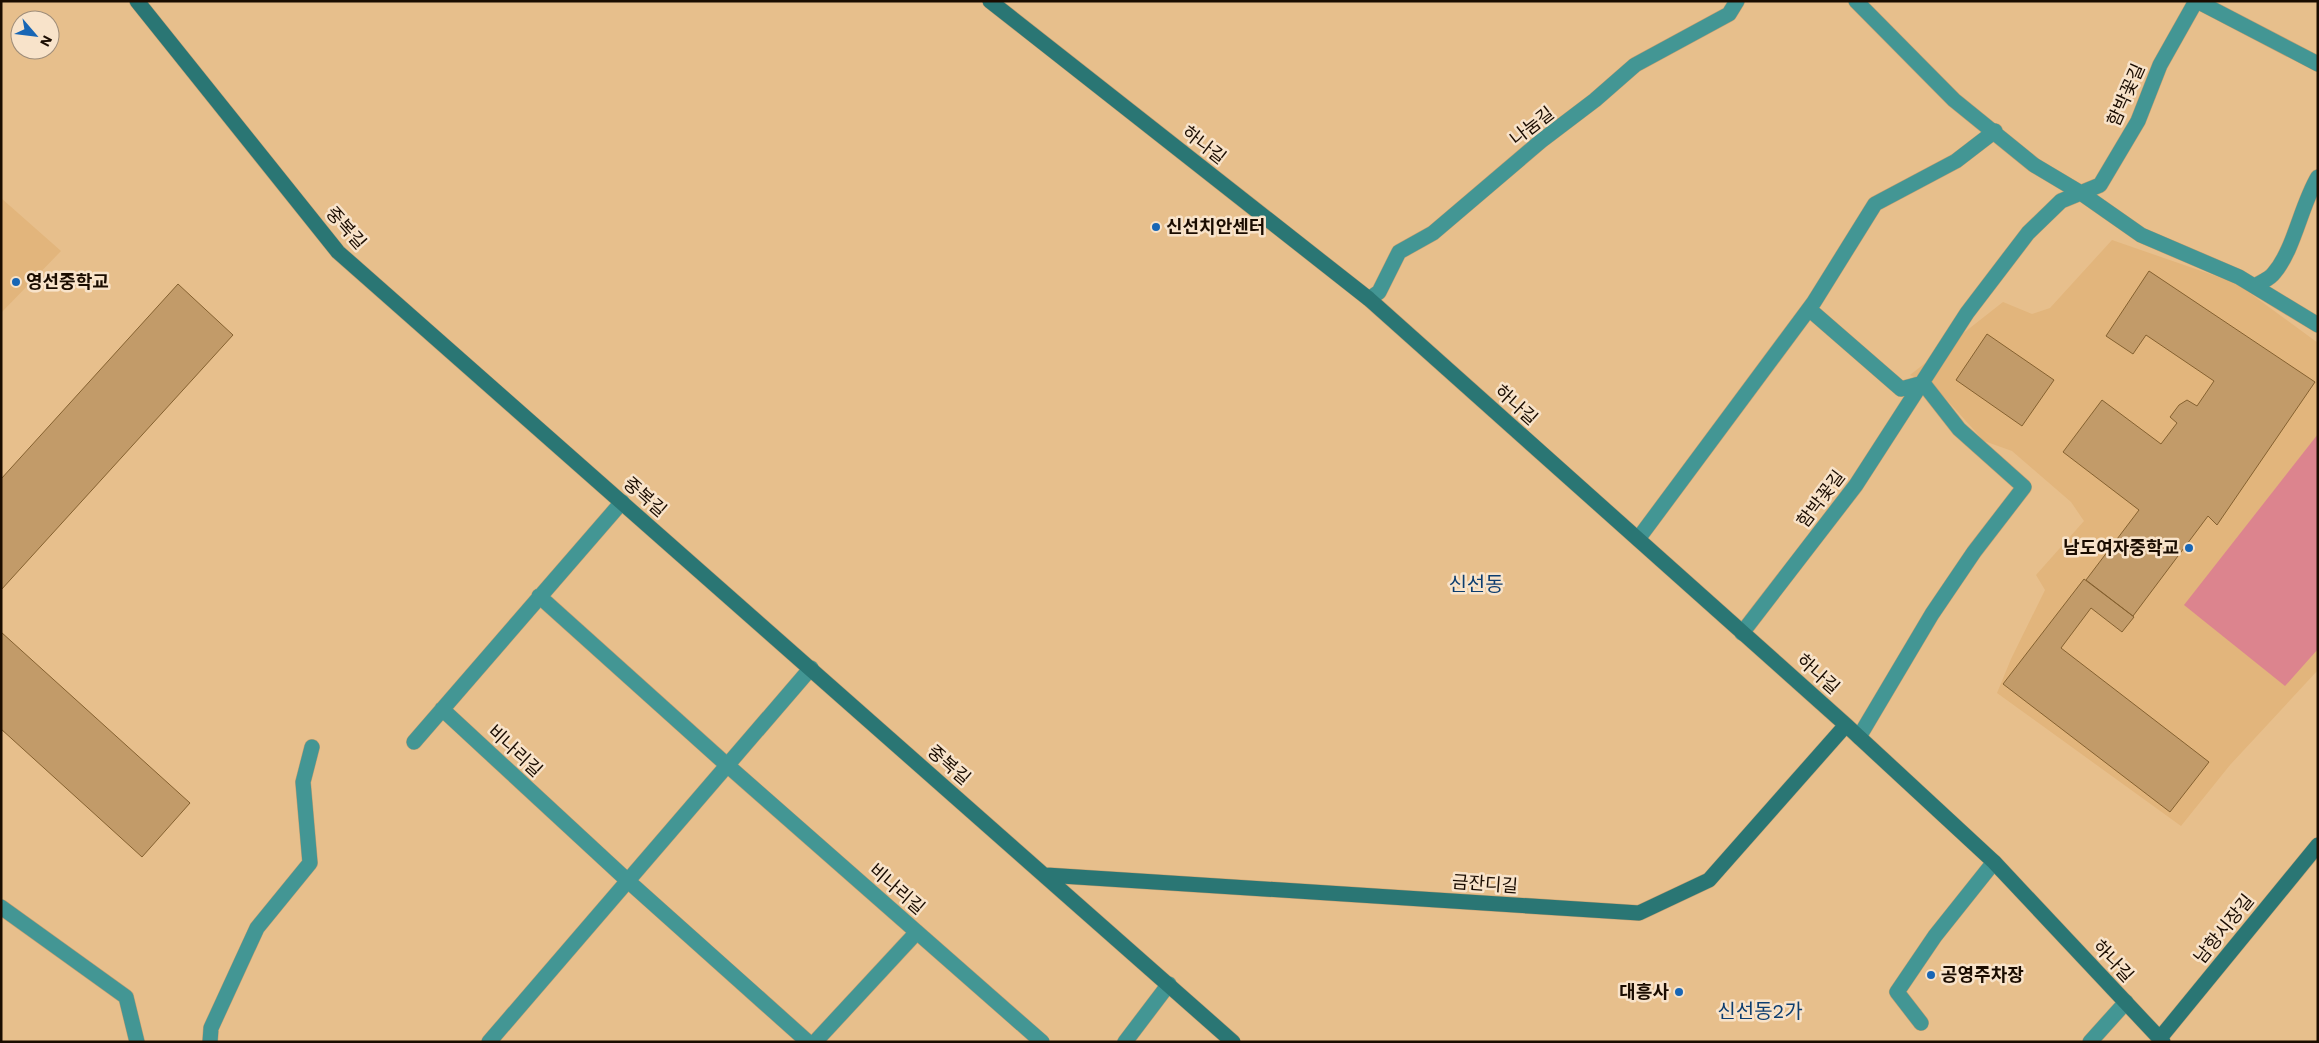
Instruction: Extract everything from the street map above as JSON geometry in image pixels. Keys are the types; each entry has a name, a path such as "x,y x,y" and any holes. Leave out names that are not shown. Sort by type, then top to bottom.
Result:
{"street":[{"name":"중복길","path":"137,1 338,252 1234,1042"},
{"name":"하나길","path":"990,1 1369,299 1846,725 1994,862 2161,1040"},
{"name":"나눔길","path":"1369,299 1379,292 1399,252 1433,233 1635,65 1729,14 1737,1"},
{"path":"1856,1 1954,100 1995,131 2034,166 2081,193 2141,235 2239,277 2318,325"},
{"name":"함박꽃길","path":"1742,633 1856,484 1967,313 2028,233 2061,201 2100,185 2138,121 2160,65 2196,1 2318,64"},
{"path":"1638,539 1809,309 1875,204 1956,161 1995,131"},
{"path":"2255,286 2274,274 2285,256 2308,193 2318,177"},
{"path":"1809,309 1901,389 1923,383 1959,429 2024,487 1974,552 1932,614 1859,737"},
{"path":"414,742 622,502"},
{"name":"비나리길","path":"539,596 727,765 1042,1042"},
{"path":"489,1042 811,668"},
{"name":"비나리길","path":"442,709 628,881 808,1042"},
{"name":"금잔디길","path":"1046,875 1639,913 1710,880 1846,725"},
{"path":"210,1042 211,1028 257,928 310,863 303,782 312,747"},
{"name":"남항시장길","path":"2161,1040 2318,845"},
{"path":"1921,1023 1897,992 1935,936 1994,862"},
{"path":"1,907 126,998 137,1042"},
{"path":"815,1042 917,932"},
{"path":"1124,1042 1168,984"},
{"path":"2090,1042 2126,1002"}],"shaded area":[{"name":"영선중학교","path":"1,198 61,251 1,313"},
{"name":"남도여자중학교","path":"2112,240 2236,283 2318,343 2318,670 2230,765 2181,826 1997,693 2011,659 2045,590 2036,575 2084,521 2071,502 2012,451 1984,441 1936,388 1910,375 2003,302 2032,314 2050,308"},
{"path":"2318,434 2318,649 2285,686 2184,605"}],"building":[{"path":"2149,271 2315,382 2217,525 2208,516 2133,616 2086,580 2139,510 2063,452 2102,400 2161,444 2177,423 2170,417 2179,405 2187,400 2197,406 2214,381 2146,335 2133,354 2106,336"},
{"path":"178,284 233,335 1,590 1,479"},
{"path":"1987,334 2054,380 2022,426 1956,380"},
{"path":"2084,579 2134,617 2122,632 2091,608 2061,648 2209,762 2170,812 2003,684"},
{"path":"1,632 190,803 142,857 1,729"}],"place":[{"name":"신선치안센터","path":"1156,227"},
{"name":"영선중학교","path":"16,282"},
{"name":"남도여자중학교","path":"2189,548"},
{"name":"공영주차장","path":"1931,975"},
{"name":"대흥사","path":"1679,992"}],"district":[{"name":"신선동","path":"1476,584"},
{"name":"신선동2가","path":"1760,1011"}]}
